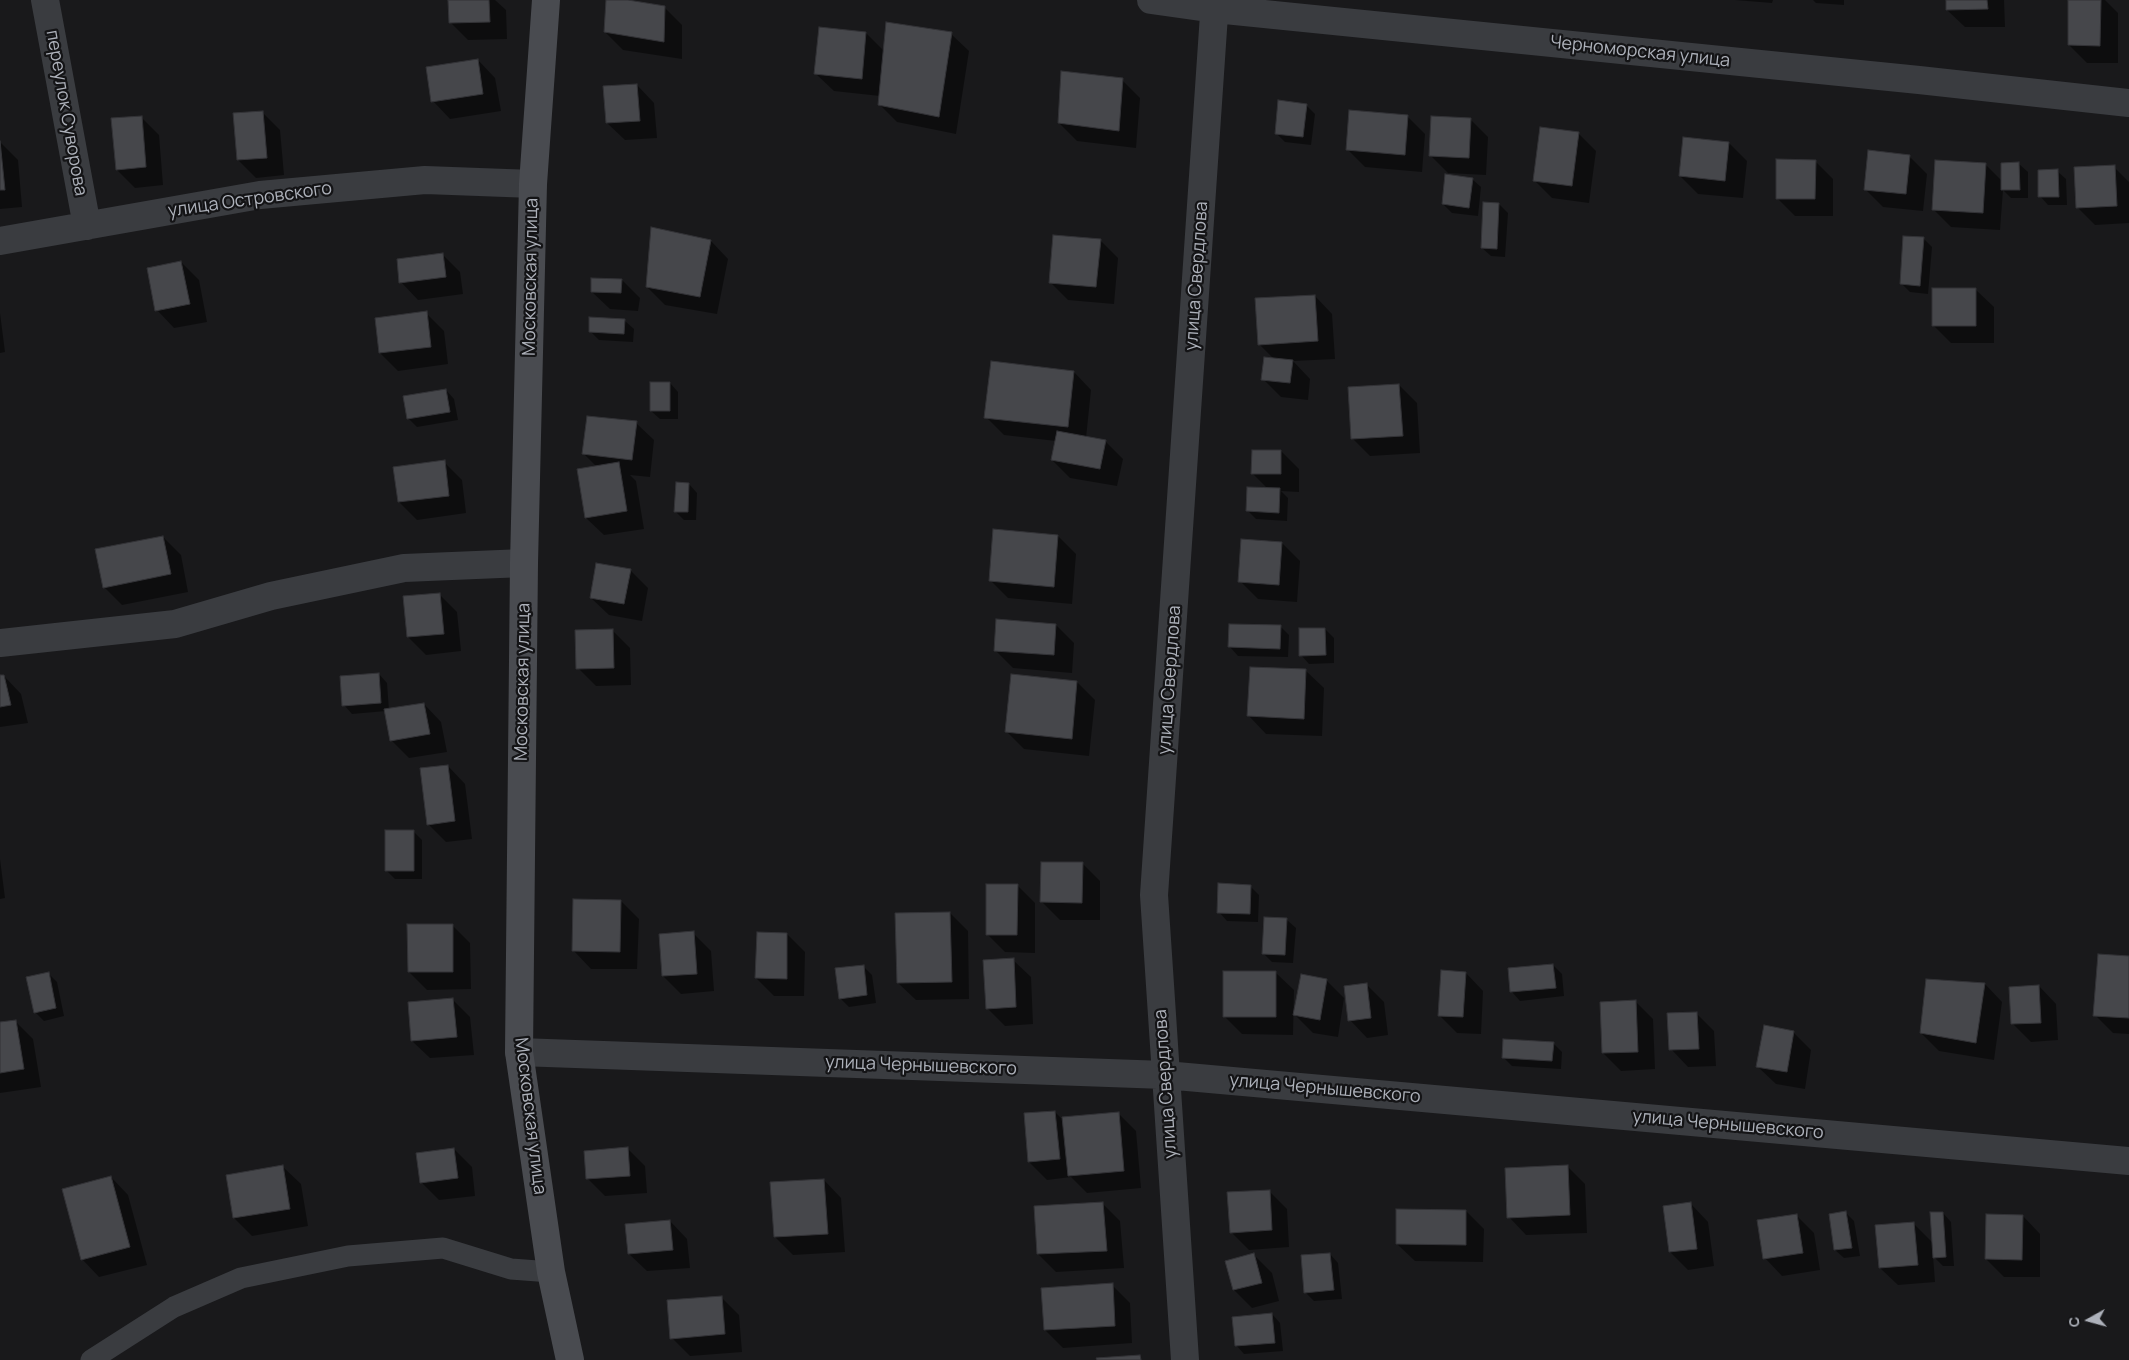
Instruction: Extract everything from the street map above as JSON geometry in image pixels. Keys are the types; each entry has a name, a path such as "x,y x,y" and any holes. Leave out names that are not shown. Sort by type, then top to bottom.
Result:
{"street":[{"name":"переулок Суворова","path":"45,0 87,226"},
{"name":"Московская улица","path":"546,0 533,184 524,563 519,1052 551,1272 570,1360"},
{"name":"Черноморская улица","path":"1151,0 1215,5 2129,103"},
{"name":"улица Свердлова","path":"1185,1360 1154,895 1215,5"},
{"name":"улица Островского","path":"0,241 260,195 425,180 533,184"},
{"path":"0,643 175,624 271,596 404,568 524,563"},
{"name":"улица Чернышевского","path":"519,1052 1165,1075 2129,1161"}],"lane":[{"path":"91,1360 174,1307 241,1278 348,1256 443,1248 511,1269 551,1272"}],"building":[{"path":"448,0 489,0 490,22 449,23"},
{"path":"606,0 628,0 665,6 664,42 604,32"},
{"path":"1946,0 1987,0 1988,9 1946,10"},
{"path":"2068,0 2101,0 2100,46 2068,45"},
{"path":"886,22 952,32 939,117 878,105"},
{"path":"819,27 866,32 862,79 814,74"},
{"path":"478,59 483,94 431,102 426,67"},
{"path":"1061,71 1123,78 1119,131 1058,123"},
{"path":"637,84 640,121 606,123 603,86"},
{"path":"1278,100 1307,104 1303,137 1275,134"},
{"path":"1349,110 1408,115 1405,155 1346,150"},
{"path":"263,111 267,158 237,160 233,113"},
{"path":"142,116 146,167 116,170 111,118"},
{"path":"1431,116 1471,118 1469,158 1429,156"},
{"path":"1540,127 1579,132 1572,186 1533,181"},
{"path":"1683,137 1729,142 1725,181 1679,176"},
{"path":"0,141 5,190 0,190"},
{"path":"1868,150 1910,155 1906,194 1864,190"},
{"path":"1776,159 1816,160 1815,199 1776,199"},
{"path":"1935,160 1986,163 1983,213 1932,210"},
{"path":"2019,162 2020,190 2001,190 2001,163"},
{"path":"2115,165 2117,206 2076,208 2074,167"},
{"path":"2058,169 2059,197 2038,197 2038,170"},
{"path":"1445,174 1473,178 1469,208 1442,204"},
{"path":"1483,202 1499,203 1497,249 1481,248"},
{"path":"651,227 711,240 700,297 646,287"},
{"path":"1053,235 1101,239 1096,287 1049,283"},
{"path":"1903,236 1924,237 1920,286 1900,284"},
{"path":"443,253 446,277 399,283 397,259"},
{"path":"181,261 190,304 155,311 147,268"},
{"path":"591,278 622,279 621,293 591,292"},
{"path":"1932,288 1976,288 1976,326 1932,326"},
{"path":"1315,295 1318,341 1258,345 1255,298"},
{"path":"427,311 431,347 379,353 375,318"},
{"path":"589,317 625,319 624,334 589,332"},
{"path":"1264,357 1293,360 1290,383 1261,380"},
{"path":"991,361 1074,371 1068,427 984,418"},
{"path":"650,382 670,382 670,411 650,411"},
{"path":"1399,384 1403,436 1351,439 1348,387"},
{"path":"446,389 450,412 407,419 403,396"},
{"path":"587,416 637,421 632,460 582,454"},
{"path":"1057,431 1106,440 1100,469 1051,460"},
{"path":"1252,450 1281,450 1281,474 1251,474"},
{"path":"445,460 449,496 398,502 393,467"},
{"path":"619,462 627,511 585,518 577,469"},
{"path":"676,482 689,483 688,512 674,512"},
{"path":"1247,487 1280,488 1279,513 1246,511"},
{"path":"993,529 1058,535 1054,587 989,581"},
{"path":"163,536 171,574 103,588 95,549"},
{"path":"1241,539 1282,542 1279,585 1238,582"},
{"path":"596,563 631,569 624,604 590,598"},
{"path":"440,593 444,634 407,637 403,596"},
{"path":"996,619 1056,624 1054,655 994,651"},
{"path":"1229,624 1281,625 1280,649 1228,647"},
{"path":"1299,628 1325,628 1326,655 1299,656"},
{"path":"613,629 614,668 576,669 575,630"},
{"path":"1250,667 1306,669 1304,719 1247,716"},
{"path":"379,673 381,703 342,706 340,676"},
{"path":"1011,674 1077,681 1072,739 1005,732"},
{"path":"0,675 4,675 11,705 0,707"},
{"path":"424,703 430,734 390,741 384,709"},
{"path":"448,765 455,821 427,825 420,768"},
{"path":"385,830 414,830 414,871 385,871"},
{"path":"1041,862 1083,862 1082,903 1040,902"},
{"path":"1218,883 1251,885 1250,914 1217,913"},
{"path":"986,884 1018,884 1017,935 986,935"},
{"path":"573,899 621,900 620,952 572,951"},
{"path":"950,912 952,982 897,983 895,913"},
{"path":"1264,917 1287,918 1285,955 1262,954"},
{"path":"407,924 453,924 453,972 408,972"},
{"path":"694,931 697,974 662,976 659,934"},
{"path":"757,932 787,933 787,979 755,978"},
{"path":"2098,954 2129,956 2129,1018 2093,1016"},
{"path":"1014,958 1016,1007 986,1009 983,960"},
{"path":"1553,964 1556,988 1510,992 1508,968"},
{"path":"864,965 867,995 839,999 835,968"},
{"path":"1441,970 1466,972 1463,1017 1438,1016"},
{"path":"1223,971 1276,971 1276,1017 1223,1017"},
{"path":"49,972 56,1008 34,1013 26,977"},
{"path":"1301,974 1327,979 1320,1020 1293,1015"},
{"path":"1926,979 1985,983 1976,1043 1920,1033"},
{"path":"1367,983 1371,1018 1348,1021 1344,986"},
{"path":"2039,985 2041,1023 2011,1024 2009,987"},
{"path":"453,998 457,1037 411,1041 408,1002"},
{"path":"1636,1000 1638,1052 1602,1053 1600,1002"},
{"path":"1697,1012 1699,1049 1669,1050 1667,1013"},
{"path":"16,1020 24,1069 0,1073 0,1022"},
{"path":"1764,1025 1794,1031 1787,1072 1756,1067"},
{"path":"1503,1039 1554,1042 1552,1061 1502,1058"},
{"path":"1055,1111 1060,1159 1028,1162 1024,1113"},
{"path":"1119,1112 1124,1171 1068,1176 1062,1117"},
{"path":"628,1147 630,1176 586,1179 584,1151"},
{"path":"454,1148 458,1178 420,1183 416,1153"},
{"path":"283,1165 290,1209 233,1218 226,1175"},
{"path":"1568,1165 1570,1215 1507,1218 1505,1168"},
{"path":"111,1176 130,1247 81,1260 62,1189"},
{"path":"824,1179 828,1234 774,1237 770,1182"},
{"path":"1270,1190 1272,1230 1230,1233 1227,1192"},
{"path":"1103,1202 1107,1251 1037,1254 1034,1206"},
{"path":"1691,1202 1697,1249 1669,1252 1663,1206"},
{"path":"1396,1209 1466,1210 1466,1245 1396,1244"},
{"path":"1846,1211 1852,1248 1834,1250 1829,1214"},
{"path":"1930,1212 1943,1212 1946,1257 1933,1258"},
{"path":"1797,1214 1803,1253 1763,1259 1757,1220"},
{"path":"1986,1214 2023,1215 2022,1260 1985,1259"},
{"path":"670,1220 673,1250 628,1254 625,1224"},
{"path":"1914,1222 1918,1265 1879,1268 1875,1225"},
{"path":"1254,1253 1262,1283 1233,1290 1225,1261"},
{"path":"1330,1253 1334,1290 1304,1293 1301,1255"},
{"path":"1113,1283 1115,1326 1044,1330 1041,1288"},
{"path":"722,1296 725,1334 670,1339 667,1300"},
{"path":"1272,1313 1275,1343 1235,1346 1232,1317"},
{"path":"1140,1355 1141,1360 1097,1360 1096,1358"}]}
